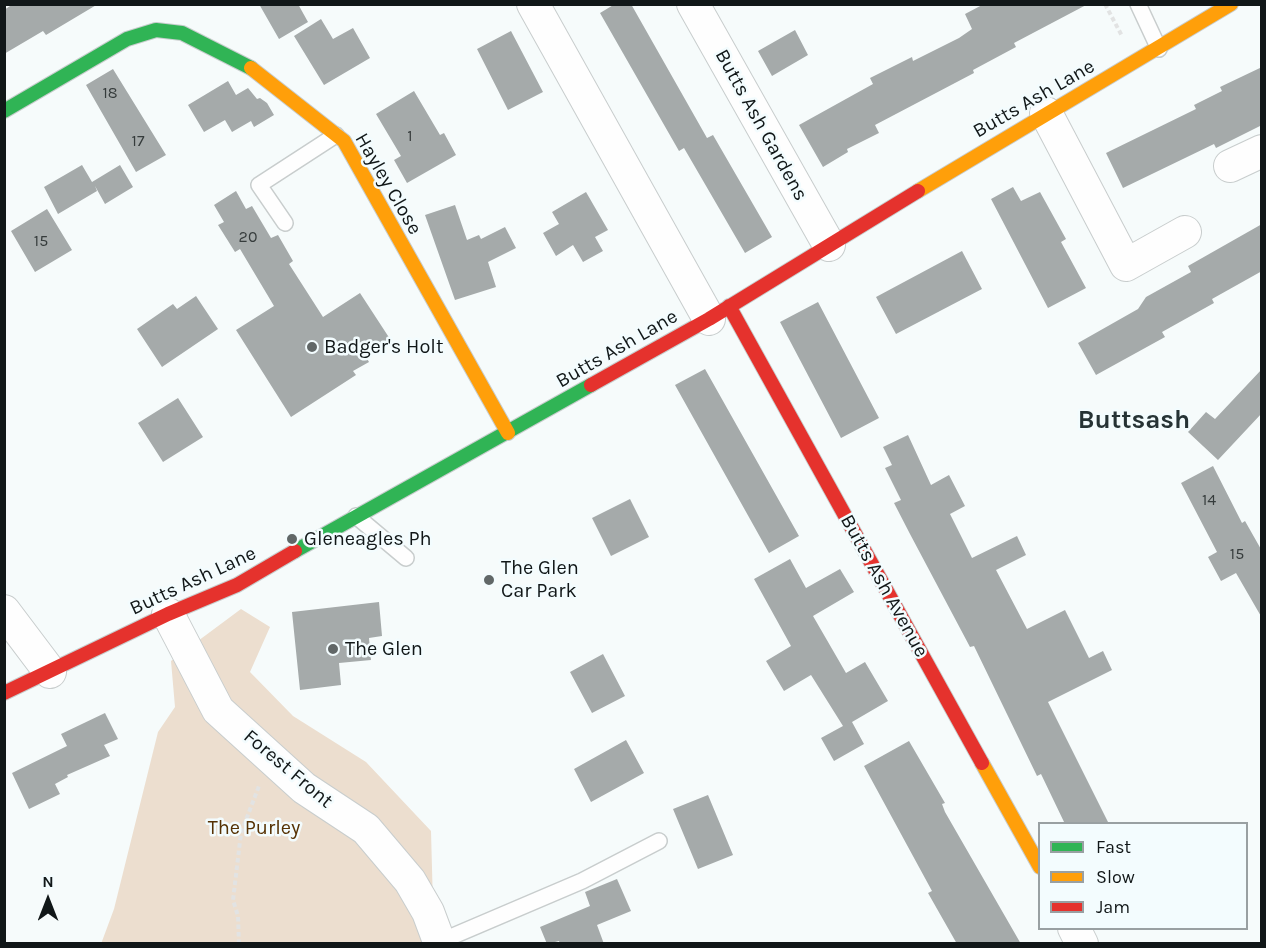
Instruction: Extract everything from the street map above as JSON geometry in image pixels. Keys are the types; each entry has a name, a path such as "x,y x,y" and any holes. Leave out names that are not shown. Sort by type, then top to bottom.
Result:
{"street":[{"path":"533,4 719,312"},
{"name":"Butts Ash Gardens","path":"693,4 829,245"},
{"name":"Butts Ash Lane","path":"4,693 168,614 237,585 356,516 508,433 719,312 1046,112 1159,49 1231,4"},
{"name":"Hayley Close","path":"4,111 127,39 156,30 182,33 255,70 344,141 508,433"},
{"path":"1046,112 1126,266 1185,232"},
{"path":"1230,166 1262,151"},
{"name":"Butts Ash Avenue","path":"719,312 1038,864"},
{"path":"4,611 50,672"},
{"name":"Forest Front","path":"168,614 218,710 304,788 366,829 410,881 428,912 439,943"},
{"path":"1075,930 1082,944"}],"lane":[{"path":"1138,4 1159,49"},
{"path":"285,223 259,185 336,135"},
{"path":"356,516 406,558"},
{"path":"439,943 582,882 659,841"}],"path":[{"path":"239,944 238,916 233,900 241,833 271,758"}],"green space":[{"name":"The Purley","path":"241,609 270,627 250,672 293,716 366,762 431,831 434,943 101,944 114,909 158,732 175,707 171,661"}],"building":[{"path":"13,4 98,4 46,35 43,31 4,54 4,10"},
{"path":"259,4 298,4 308,22 279,39"},
{"path":"615,4 631,4 707,138 713,135 772,237 745,253 684,148 679,151 600,13"},
{"path":"984,4 1088,4 1014,43 1016,47 973,70 974,73 875,125 879,133 847,149 848,152 823,167 799,125 873,84 870,78 912,57 913,61 959,38 972,29 965,14"},
{"path":"321,19 333,39 353,28 370,58 324,85 294,36"},
{"path":"795,30 808,55 772,76 758,51"},
{"path":"511,31 543,92 508,110 477,49"},
{"path":"1262,67 1262,125 1216,148 1214,144 1123,188 1106,153 1196,109 1194,105 1222,91 1220,87"},
{"path":"113,69 166,155 136,172 86,85"},
{"path":"228,81 236,95 248,88 257,99 260,98 267,103 274,115 254,127 251,121 232,132 225,120 204,132 188,105"},
{"path":"414,91 440,135 444,133 456,155 407,183 394,160 401,156 376,114"},
{"path":"82,165 92,182 120,165 133,187 105,204 95,186 97,191 58,214 44,187"},
{"path":"1013,187 1021,201 1040,192 1066,239 1061,242 1086,288 1048,308 991,199"},
{"name":"Badger's Holt","path":"236,191 246,209 252,206 271,238 278,235 293,261 289,264 323,317 360,293 390,339 365,355 369,362 353,371 356,375 291,417 236,330 274,306 240,249 235,252 218,225 224,222 214,205"},
{"path":"586,192 608,230 595,237 603,251 583,262 573,245 556,256 543,233 559,224 552,212"},
{"path":"455,205 467,240 479,235 481,239 505,227 516,248 488,262 496,287 455,300 425,215"},
{"path":"47,209 72,250 35,272 11,231"},
{"path":"1262,224 1262,271 1212,299 1214,303 1162,332 1165,337 1096,375 1078,343 1138,309 1146,297 1191,272 1188,266"},
{"path":"962,251 982,289 896,334 876,297"},
{"path":"196,296 218,329 162,367 137,329 173,304 177,309"},
{"path":"818,302 879,418 841,438 780,322"},
{"path":"705,369 799,536 769,553 675,385"},
{"path":"1262,369 1262,413 1218,460 1188,432 1206,412 1215,419"},
{"path":"178,398 203,437 163,462 138,423"},
{"path":"908,435 931,485 949,475 965,506 950,514 972,558 1017,536 1026,555 996,570 1027,629 1065,610 1089,658 1103,651 1112,670 1048,702 1108,822 1064,822 1041,774 1037,776 974,646 970,647 894,503 901,500 885,468 892,465 883,447"},
{"path":"1213,466 1242,523 1245,521 1262,551 1262,618 1236,573 1221,581 1208,557 1217,552 1181,483"},
{"path":"630,499 649,537 611,556 592,518"},
{"path":"790,559 806,588 840,569 854,592 813,616 846,673 865,662 888,701 852,722 864,744 834,761 821,738 843,726 811,675 784,691 766,661 791,646 754,579"},
{"name":"The Glen","path":"379,602 382,636 369,638 371,660 339,663 341,685 300,690 292,612"},
{"path":"603,654 625,696 592,713 570,672"},
{"path":"105,713 118,739 104,745 110,756 67,775 68,777 55,784 60,794 29,809 12,773 67,746 61,734"},
{"path":"626,740 644,773 591,802 574,769"},
{"path":"909,741 945,803 942,804 945,812 1021,944 957,944 928,893 932,891 864,766"},
{"path":"708,795 733,855 698,869 673,809"},
{"path":"617,879 631,911 597,925 604,944 560,944 559,941 547,944 540,927 590,906 585,892"}],"traffic: fast":[{"path":"4,111 127,39 156,30 182,33 251,68"},
{"path":"295,551 591,385"}],"traffic: slow":[{"path":"918,191 1231,4"},
{"path":"251,68 344,141 508,433"},
{"path":"982,763 1038,863"}],"traffic: jam":[{"path":"591,385 709,319 918,191"},
{"path":"729,306 982,763"},
{"path":"4,693 168,614 237,585 295,551"}],"place":[{"name":"Badger's Holt","path":"312,347"},
{"name":"Gleneagles Ph","path":"292,539"},
{"name":"The Glen Car Park","path":"489,580"},
{"name":"The Glen","path":"333,649"}],"district":[{"name":"Buttsash","path":"1134,421"}]}
